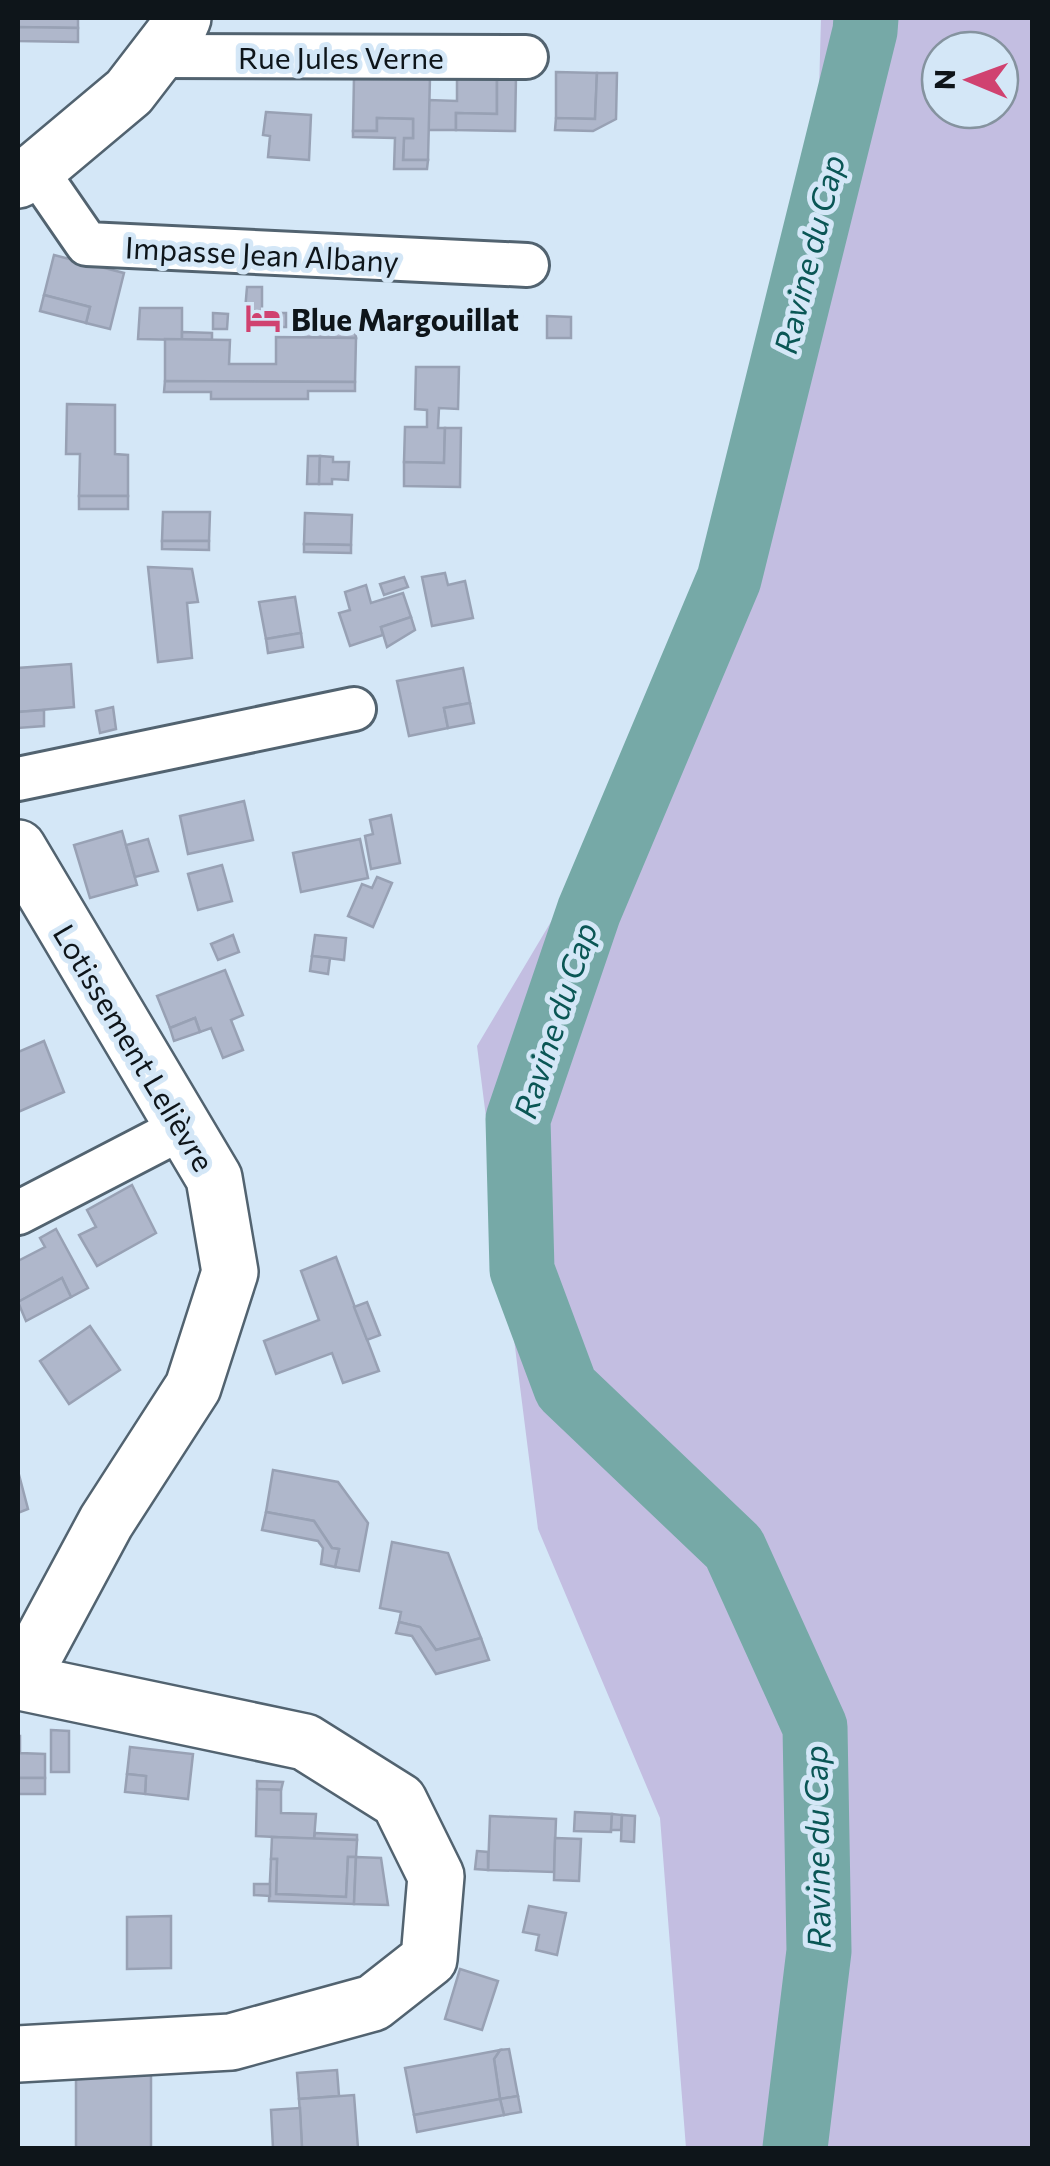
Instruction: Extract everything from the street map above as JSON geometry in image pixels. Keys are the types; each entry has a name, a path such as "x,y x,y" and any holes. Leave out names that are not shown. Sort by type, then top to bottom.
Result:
{"street":[{"name":"Rue Jules Verne","path":"27,175 129,92 170,37 526,57"},
{"name":"Impasse Jean Albany","path":"27,175 87,244 528,265"},
{"path":"18,779 354,709"},
{"name":"Lotissement Lelièvre","path":"18,848 214,1178 230,1272 194,1388 106,1522 19,1682 305,1742 399,1801 436,1876 429,1958 374,2003 231,2042 18,2054"},
{"path":"18,1214 184,1128"}],"shaded area":[{"path":"821,18 1032,18 1032,2148 686,2148 660,1818 538,1529 477,1046 749,589 818,128"}],"building":[{"path":"18,18 78,18 78,28 18,27"},
{"path":"18,27 78,28 78,42 18,41"},
{"path":"556,72 597,73 595,119 556,118"},
{"path":"597,73 617,73 616,119 593,131 555,130 556,118 595,119"},
{"path":"457,75 497,76 497,114 456,113 456,130 428,130 429,100 457,101"},
{"path":"497,76 516,76 515,131 456,130 456,113 497,114"},
{"path":"354,77 430,77 428,160 403,160 404,138 413,138 413,119 377,118 377,131 353,131"},
{"path":"266,112 311,115 309,160 268,157 270,136 263,135"},
{"path":"377,118 413,119 413,138 404,138 403,160 428,160 427,169 394,169 395,138 353,137 353,131 377,131"},
{"path":"54,255 124,273 110,329 86,323 90,307 44,295"},
{"path":"247,287 262,287 262,311 245,311"},
{"path":"44,295 90,307 86,323 40,311"},
{"path":"140,308 182,308 182,340 138,339"},
{"path":"213,313 228,314 227,329 213,329"},
{"path":"273,313 286,313 286,327 273,327"},
{"path":"547,316 571,317 571,338 547,338"},
{"path":"303,331 355,331 356,338 303,337"},
{"path":"182,332 212,333 212,340 182,340"},
{"path":"276,337 356,338 355,382 165,381 165,339 230,340 229,364 276,364"},
{"path":"416,367 459,367 458,409 439,408 438,428 445,428 444,463 404,462 405,427 427,427 427,410 415,409"},
{"path":"165,381 355,382 355,391 308,391 308,399 211,399 211,392 164,392"},
{"path":"67,404 115,405 115,454 128,455 128,496 79,496 80,454 66,454"},
{"path":"445,428 461,428 460,487 404,486 404,462 444,463"},
{"path":"308,456 320,456 319,484 307,484"},
{"path":"320,456 333,457 333,462 349,462 348,480 332,479 332,484 319,484"},
{"path":"79,496 128,496 128,509 79,509"},
{"path":"163,512 210,512 209,541 162,541"},
{"path":"305,513 352,515 351,545 304,544"},
{"path":"162,541 209,541 209,550 162,549"},
{"path":"304,544 351,545 351,553 304,552"},
{"path":"148,567 192,569 198,602 187,603 192,658 158,662"},
{"path":"445,573 448,585 465,581 473,618 432,626 422,577"},
{"path":"404,577 408,587 384,595 380,584"},
{"path":"366,585 371,603 403,593 411,617 381,627 383,635 350,646 339,613 350,610 345,592"},
{"path":"295,597 301,633 266,639 259,602"},
{"path":"411,617 415,630 387,647 381,627"},
{"path":"301,633 303,647 268,653 266,639"},
{"path":"71,664 74,707 18,712 18,668"},
{"path":"463,668 470,703 444,708 448,728 409,736 397,681"},
{"path":"470,703 474,723 448,728 444,708"},
{"path":"113,707 116,729 100,733 96,711"},
{"path":"44,710 44,726 18,728 18,712"},
{"path":"244,801 253,840 188,854 180,816"},
{"path":"391,815 400,863 371,869 365,836 373,834 370,820"},
{"path":"122,831 137,885 90,898 74,845"},
{"path":"148,839 158,871 135,877 126,845"},
{"path":"360,839 368,878 301,892 293,853"},
{"path":"222,865 232,901 198,910 188,874"},
{"path":"377,877 392,883 373,927 348,916 362,884 372,888"},
{"path":"233,935 239,952 218,960 211,944"},
{"path":"315,935 346,938 344,960 312,956"},
{"path":"312,956 330,958 328,974 310,971"},
{"path":"225,970 243,1015 231,1020 243,1050 223,1058 211,1028 200,1032 195,1018 170,1028 157,996"},
{"path":"195,1018 200,1032 174,1041 170,1028"},
{"path":"44,1041 64,1092 18,1112 18,1052"},
{"path":"132,1185 156,1233 97,1266 79,1235 96,1227 87,1210"},
{"path":"56,1229 88,1288 71,1297 62,1278 18,1302 18,1261 45,1247 40,1238"},
{"path":"336,1257 379,1371 343,1383 332,1353 276,1374 264,1341 319,1320 301,1271"},
{"path":"62,1278 71,1297 26,1321 18,1302"},
{"path":"367,1302 380,1335 367,1340 354,1307"},
{"path":"90,1326 120,1370 69,1404 40,1361"},
{"path":"273,1470 338,1482 368,1523 359,1571 335,1567 339,1549 332,1548 314,1521 266,1512"},
{"path":"18,1471 28,1509 18,1513"},
{"path":"266,1512 314,1521 332,1548 339,1549 335,1567 321,1564 323,1548 318,1541 262,1530"},
{"path":"392,1542 448,1553 481,1638 436,1650 420,1627 399,1622 401,1612 380,1608"},
{"path":"399,1622 420,1627 436,1650 481,1638 489,1660 436,1674 412,1636 396,1633"},
{"path":"51,1730 69,1731 69,1772 51,1772"},
{"path":"18,1736 20,1753 45,1754 45,1778 18,1778"},
{"path":"130,1747 193,1754 188,1799 145,1794 146,1776 127,1774"},
{"path":"127,1774 146,1776 145,1794 125,1792"},
{"path":"18,1778 45,1778 45,1794 18,1794"},
{"path":"257,1781 283,1782 281,1790 257,1789"},
{"path":"257,1789 281,1790 281,1813 316,1814 314,1839 256,1836"},
{"path":"575,1812 612,1814 611,1832 574,1831"},
{"path":"612,1814 622,1815 621,1830 611,1830"},
{"path":"622,1815 635,1816 634,1842 621,1841"},
{"path":"490,1816 556,1819 554,1872 488,1870"},
{"path":"315,1833 357,1835 357,1840 314,1839"},
{"path":"272,1837 357,1840 356,1857 348,1857 346,1897 276,1894 277,1859 271,1859"},
{"path":"555,1838 581,1839 579,1881 554,1880"},
{"path":"477,1851 488,1852 488,1870 475,1869"},
{"path":"348,1857 356,1857 354,1904 269,1901 271,1859 277,1859 276,1894 346,1897"},
{"path":"356,1857 381,1858 388,1905 354,1904"},
{"path":"254,1884 270,1884 270,1896 254,1895"},
{"path":"529,1906 566,1913 557,1955 536,1950 539,1935 523,1932"},
{"path":"171,1916 171,1968 127,1969 127,1917"},
{"path":"460,1969 498,1981 482,2030 445,2019"},
{"path":"509,2049 518,2096 500,2099 494,2059 500,2050"},
{"path":"500,2050 494,2059 500,2099 414,2115 405,2068"},
{"path":"76,2070 151,2070 151,2148 76,2148"},
{"path":"337,2070 339,2096 299,2099 297,2073"},
{"path":"354,2095 358,2148 302,2148 299,2099"},
{"path":"518,2096 521,2112 504,2115 500,2099"},
{"path":"500,2099 504,2115 417,2132 414,2115"},
{"path":"300,2108 302,2148 273,2148 271,2110"}],"waterway":[{"name":"Ravine du Cap","path":"795,2148 819,1951 815,1727 734,1548 566,1388 522,1270 518,1119 589,911 729,579 866,18"}],"place":[{"name":"Blue Margouillat","path":"263,318"}]}
